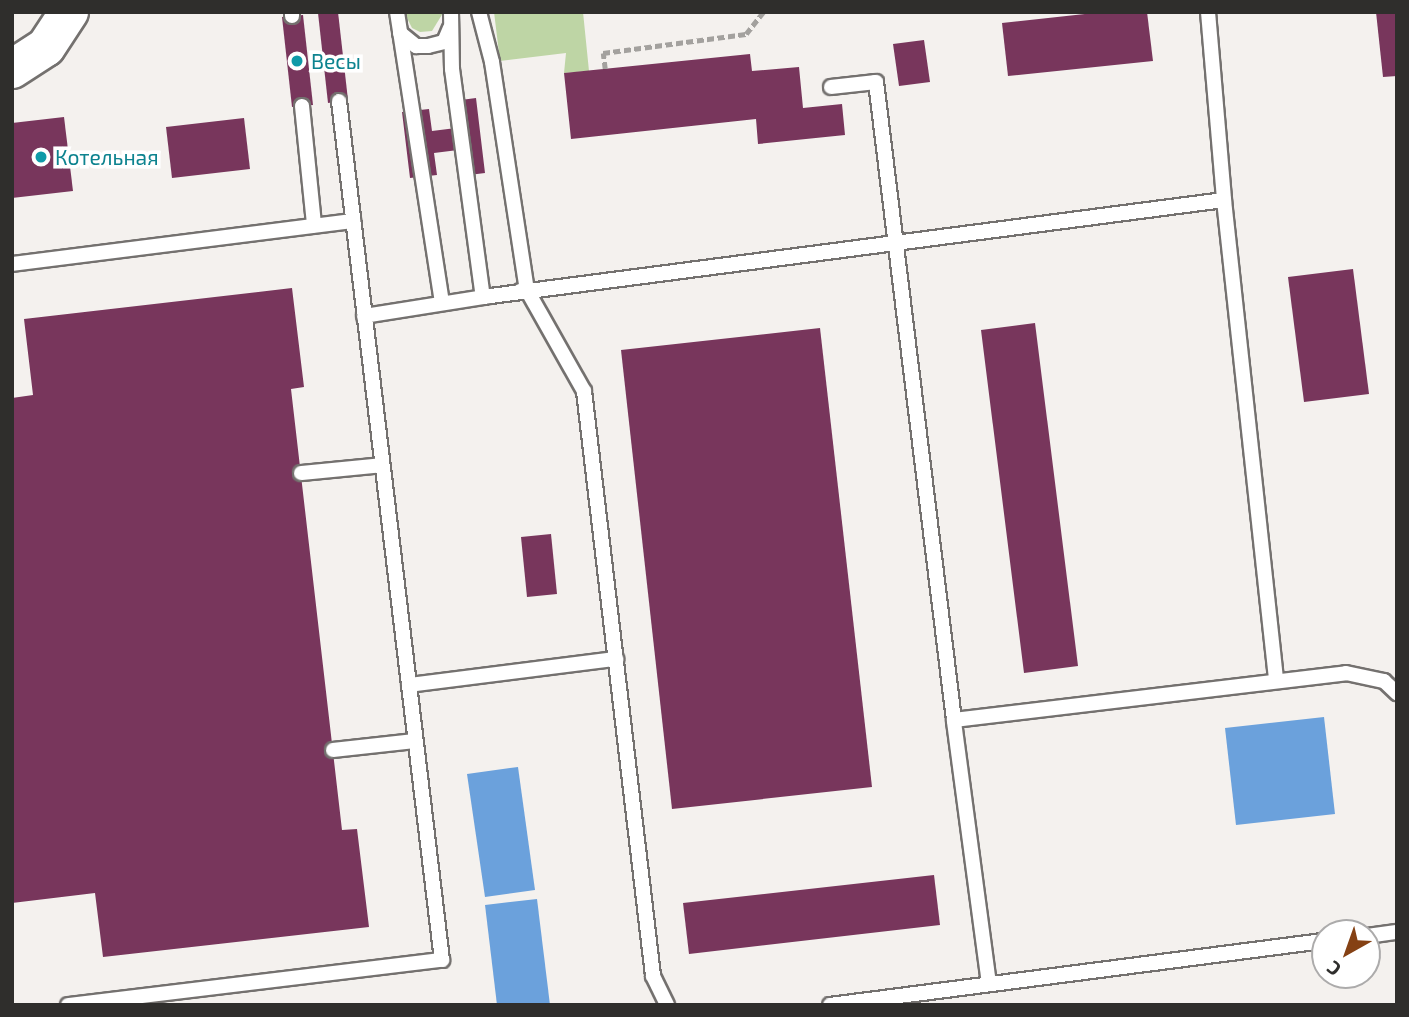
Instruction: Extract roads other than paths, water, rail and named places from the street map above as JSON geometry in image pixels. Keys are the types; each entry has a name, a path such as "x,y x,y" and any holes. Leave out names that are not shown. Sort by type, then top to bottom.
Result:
{"street":[{"path":"12,69 46,47 69,12"}],"lane":[{"path":"397,12 442,303"},
{"path":"479,12 492,62 527,290 584,391 653,976 667,1005"},
{"path":"1208,12 1224,200 1276,680"},
{"path":"400,33 415,46 444,42 451,18"},
{"path":"451,18 452,69 483,297"},
{"path":"831,87 876,82 989,984"},
{"path":"68,1005 442,960 339,102"},
{"path":"302,106 314,225"},
{"path":"365,316 527,290 895,240 1224,200"},
{"path":"12,264 353,221"},
{"path":"301,474 382,465"},
{"path":"409,685 616,659"},
{"path":"954,720 1346,673 1384,681 1397,693"},
{"path":"333,750 415,741"},
{"path":"830,1005 1311,943"}],"water":[{"path":"1324,717 1335,814 1236,825 1225,728"},
{"path":"518,767 535,890 485,897 467,774"},
{"path":"537,899 550,1005 497,1005 485,905"}],"place":[{"name":"Весы","path":"297,61"},
{"name":"Котельная","path":"41,157"}]}
